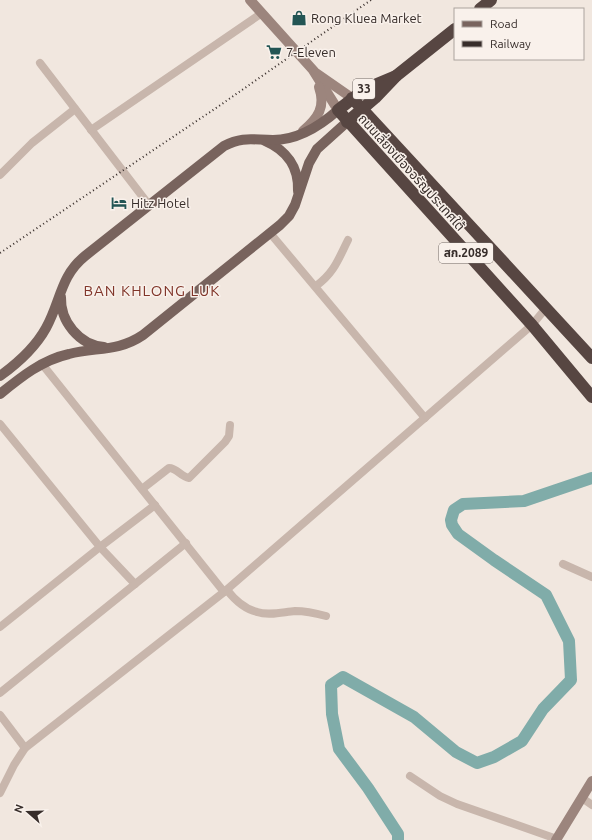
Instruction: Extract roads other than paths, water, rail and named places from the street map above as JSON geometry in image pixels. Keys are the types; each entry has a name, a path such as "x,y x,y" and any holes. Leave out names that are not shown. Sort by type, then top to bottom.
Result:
{"highway":[{"path":"481,8 491,0"},
{"path":"396,76 454,30"},
{"name":"33","path":"338,110 365,89 396,76"},
{"name":"33","path":"347,122 375,98 396,76"},
{"name":"ถนนเลี่ยงเมืองอรัญประเทศใต้","path":"352,98 592,358"},
{"name":"ถนนเลี่ยงเมืองอรัญประเทศใต้","path":"338,110 347,122 532,325 592,397"}],"main road":[{"path":"250,0 313,70 338,110"},
{"path":"313,70 352,98"},
{"path":"298,135 313,122 320,111 323,98 313,70"},
{"name":"33","path":"0,376 27,354 37,341 52,317 66,277 72,267 149,205 224,146 233,141 243,139 275,140 298,135 326,121 338,110"},
{"name":"33","path":"0,394 25,375 55,357 70,353 114,348 132,342 143,335 288,216 295,205 297,195 309,163 317,149 347,122"},
{"path":"261,140 274,145 288,157 295,170 298,183 297,195"},
{"path":"62,291 61,305 64,316 72,330 82,339 91,344 101,347 114,348"},
{"path":"556,840 592,781"}],"street":[{"path":"91,130 262,13"},
{"path":"40,63 149,205"},
{"path":"0,174 32,144 76,109"},
{"path":"270,232 425,418"},
{"path":"316,286 332,271 348,240"},
{"path":"0,793 14,765 25,748 225,591 532,325 546,308"},
{"path":"42,364 225,591 245,607 257,612 269,614 310,611 326,616"},
{"path":"0,424 100,547 135,584"},
{"path":"142,489 169,468 174,469 189,478 225,442 229,436 230,424"},
{"path":"0,627 155,505"},
{"path":"0,693 186,543"},
{"path":"563,564 592,577"},
{"path":"0,715 25,748"},
{"path":"410,776 440,796 457,804 556,840"},
{"path":"582,798 592,805"}],"waterway":[{"path":"398,840 398,834 368,788 339,749 332,714 331,685 343,677 414,717 456,752 477,763 494,757 522,741 543,709 571,680 569,641 546,595 458,534 452,525 451,520 454,510 463,504 524,501 592,478"}],"railway":[{"path":"0,253 219,106 371,0"}],"place":[{"name":"Rong Kluea Market","path":"299,18"},
{"name":"7-Eleven","path":"274,52"},
{"name":"Hitz Hotel","path":"119,203"}],"district":[{"name":"BAN KHLONG LUK","path":"152,291"}]}
